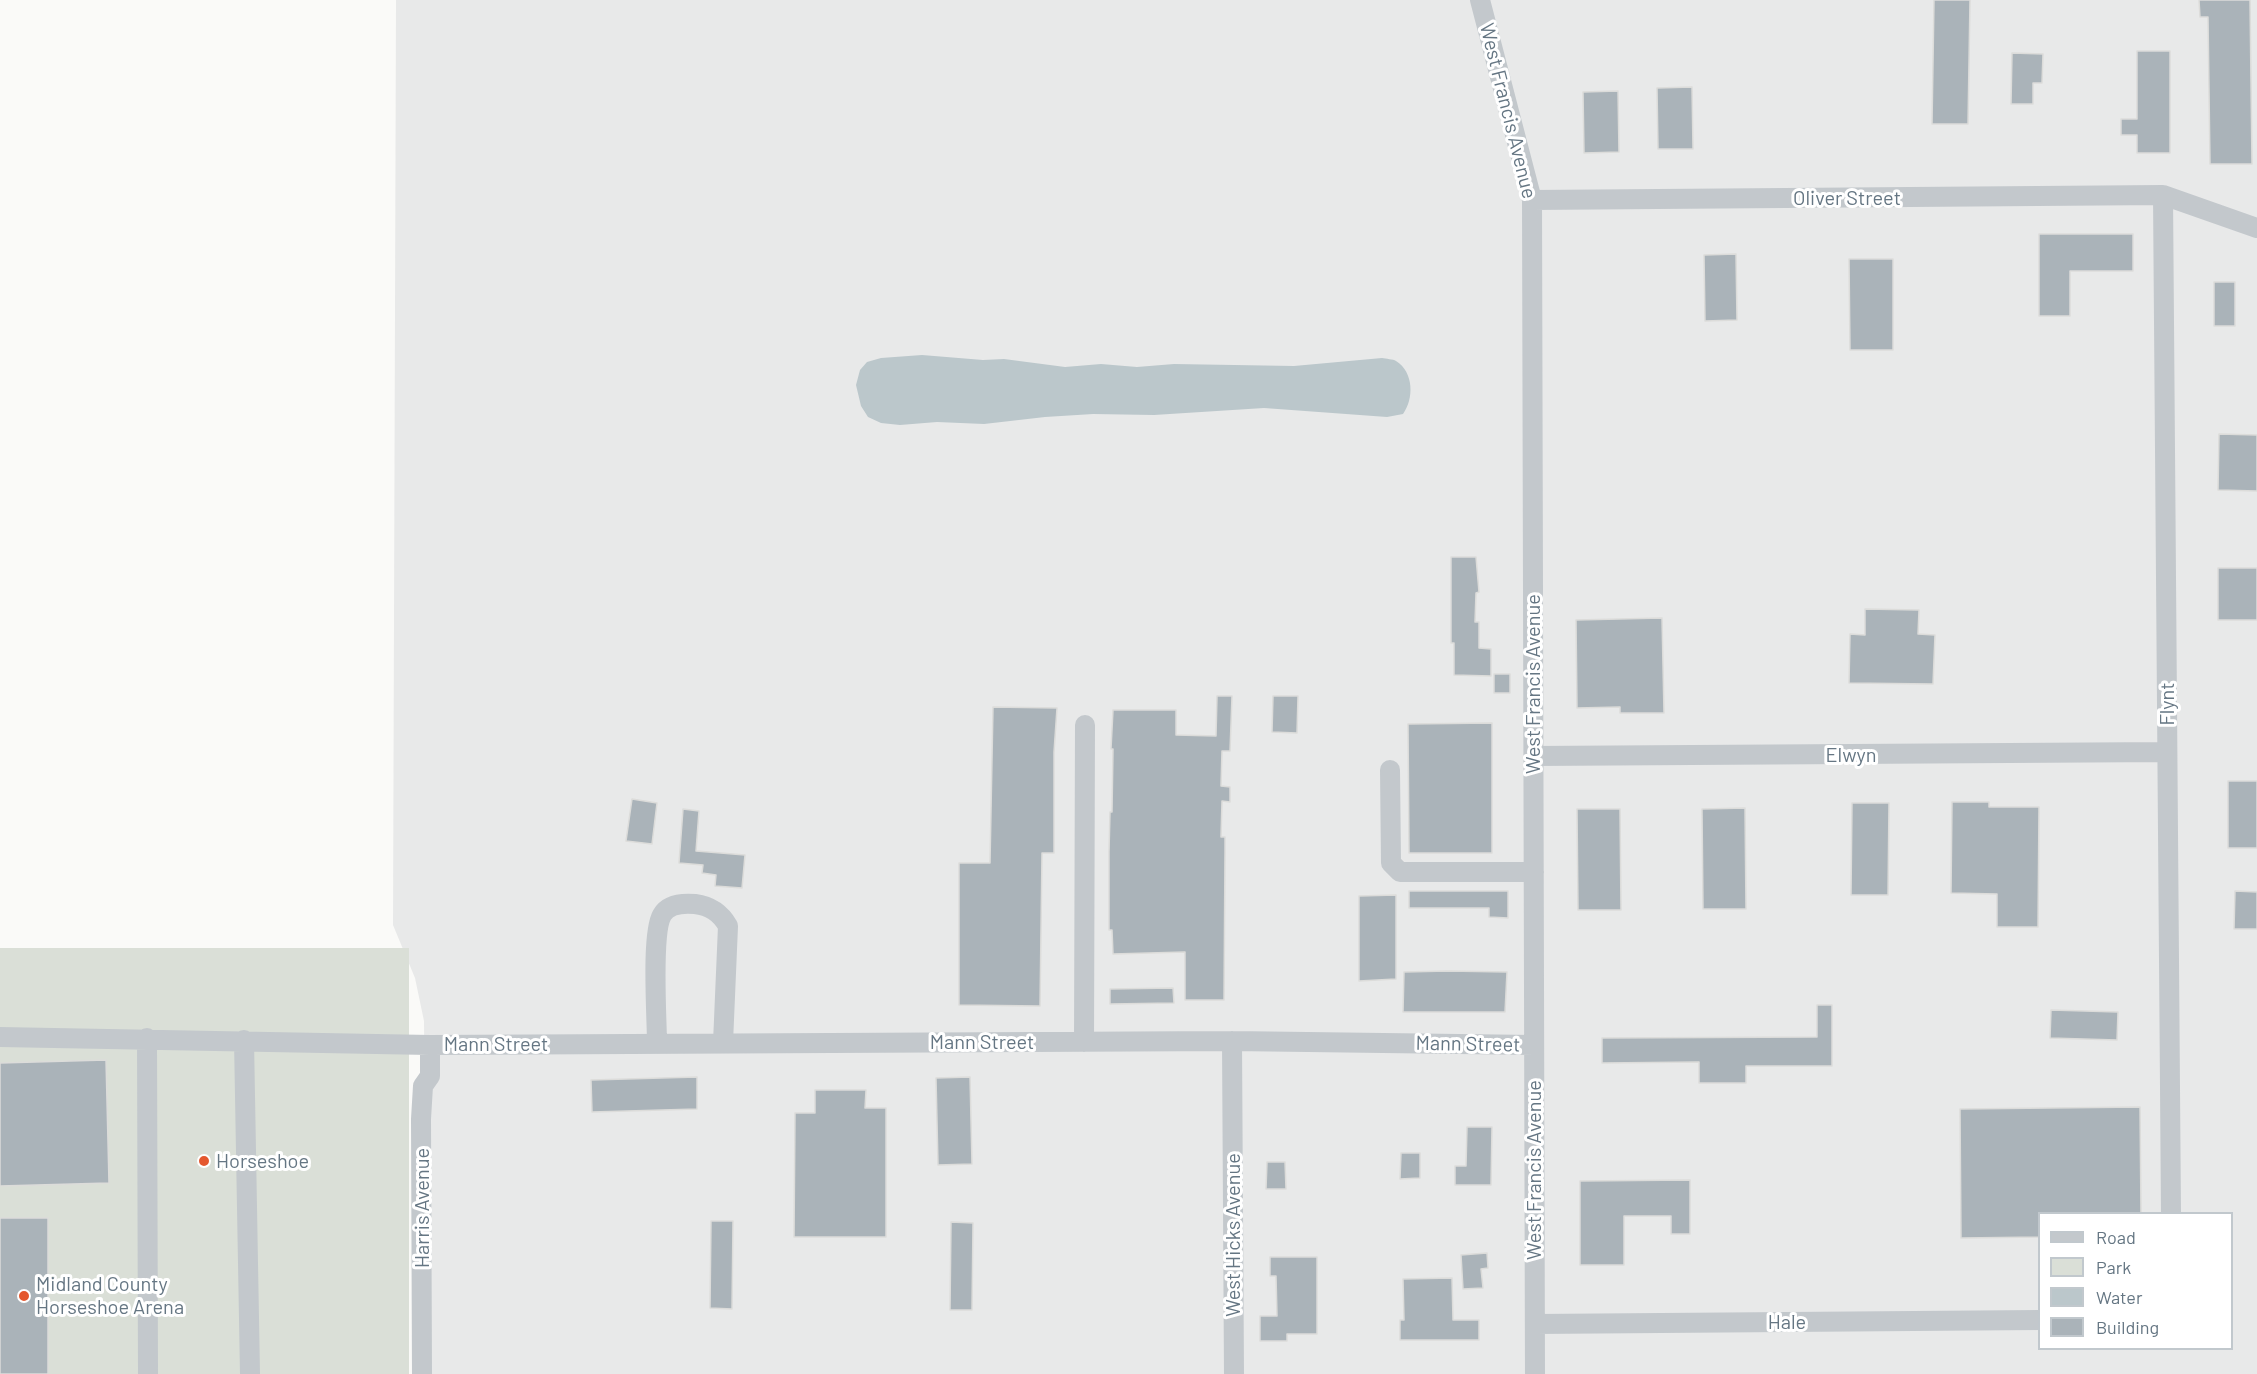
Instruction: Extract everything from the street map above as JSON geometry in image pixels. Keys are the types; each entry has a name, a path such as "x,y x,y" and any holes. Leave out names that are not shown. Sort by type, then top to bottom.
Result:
{"street":[{"name":"West Francis Avenue","path":"1480,0 1532,200 1535,1374"},
{"name":"Oliver Street","path":"1532,200 2163,195 2257,228"},
{"name":"Flynt","path":"2163,195 2171,1212"},
{"path":"1084,1042 1085,725"},
{"name":"Elwyn","path":"1534,756 2167,752"},
{"path":"1390,770 1391,863 1400,872 1534,872"},
{"path":"657,1044 656,944 661,917 666,909 678,904 709,907 722,915 728,926 723,1043"},
{"name":"Mann Street","path":"0,1037 430,1045 1287,1041 1534,1045"},
{"path":"147,1038 148,1374"},
{"path":"244,1040 250,1374"},
{"name":"West Hicks Avenue","path":"1232,1041 1234,1374"},
{"name":"West Hicks Avenue","path":"1233,1097 1238,1073 1247,1057 1265,1046 1287,1041"},
{"name":"Harris Avenue","path":"422,1374 421,1119 423,1086 430,1076 430,1045"},
{"name":"Hale","path":"1534,1324 2038,1320"}],"shaded area":[{"path":"396,0 2257,0 2257,1374 427,1374 424,1021 415,978 393,925"}],"green space":[{"name":"Horseshoe","path":"0,948 409,948 409,1374 0,1374"}],"water":[{"path":"922,355 983,360 1004,359 1065,367 1101,364 1137,367 1174,364 1294,366 1382,358 1395,360 1402,366 1409,379 1410,394 1403,414 1387,417 1264,408 1154,415 1093,414 984,424 937,422 900,425 881,423 868,417 861,406 856,385 860,370 867,362 881,358"}],"building":[{"path":"1934,0 1970,0 1968,124 1932,124"},
{"path":"2199,0 2250,0 2252,164 2210,164 2208,17 2200,17"},
{"path":"2137,51 2170,51 2170,153 2137,153 2137,135 2121,135 2121,119 2137,119"},
{"path":"2012,53 2043,54 2042,83 2033,83 2033,104 2011,104"},
{"path":"1692,87 1693,149 1658,149 1657,88"},
{"path":"1618,91 1619,152 1584,153 1583,92"},
{"path":"2039,234 2133,234 2133,271 2070,271 2070,316 2039,316"},
{"path":"1736,254 1737,320 1705,321 1704,255"},
{"path":"1849,259 1893,259 1893,350 1850,350"},
{"path":"2214,282 2235,282 2235,326 2214,326"},
{"path":"2219,434 2257,435 2257,491 2218,490"},
{"path":"1451,557 1476,557 1479,592 1476,593 1475,622 1479,622 1479,648 1491,649 1491,676 1454,675 1454,643 1451,643"},
{"path":"2218,568 2257,568 2257,620 2218,620"},
{"path":"1865,609 1919,610 1918,634 1935,635 1933,684 1849,683 1850,634 1865,635"},
{"path":"1662,618 1664,713 1620,713 1620,707 1577,708 1576,620"},
{"path":"1494,674 1510,674 1510,693 1494,693"},
{"path":"1217,696 1232,696 1230,751 1222,751 1221,786 1230,787 1230,802 1222,801 1221,837 1225,837 1224,1000 1185,1000 1185,952 1113,954 1112,930 1109,930 1109,852 1110,812 1112,812 1113,710 1176,710 1176,735 1216,736"},
{"path":"1273,696 1298,696 1297,733 1272,732"},
{"path":"993,707 1057,708 1054,752 1054,853 1042,853 1040,1006 959,1005 959,863 990,863"},
{"path":"1492,723 1492,853 1409,853 1408,724"},
{"path":"2228,781 2257,781 2257,848 2228,848"},
{"path":"632,799 657,803 652,844 626,841"},
{"path":"1952,802 1989,802 1989,807 2039,807 2038,927 1997,927 1997,894 1951,893"},
{"path":"1852,803 1889,803 1888,895 1851,895"},
{"path":"1745,808 1746,909 1703,909 1702,809"},
{"path":"683,809 699,811 696,851 745,855 742,888 715,886 716,875 702,873 703,865 679,863"},
{"path":"1577,809 1620,809 1621,910 1578,910"},
{"path":"1409,891 1508,891 1508,918 1489,917 1489,908 1409,908"},
{"path":"2235,891 2257,892 2257,929 2234,929"},
{"path":"1396,895 1396,979 1359,981 1359,896"},
{"path":"1404,972 1507,972 1505,1012 1403,1012"},
{"path":"1173,988 1174,1003 1110,1004 1110,989"},
{"path":"1817,1005 1832,1005 1832,1066 1746,1066 1746,1083 1699,1083 1699,1062 1602,1063 1602,1038 1817,1037"},
{"path":"2051,1010 2118,1012 2117,1040 2050,1038"},
{"path":"106,1060 109,1183 0,1186 0,1063"},
{"path":"697,1077 697,1109 592,1112 591,1080"},
{"path":"970,1077 972,1164 938,1165 936,1078"},
{"path":"815,1090 866,1090 865,1108 886,1108 886,1237 794,1237 795,1113 815,1113"},
{"path":"2140,1107 2141,1212 2038,1212 2038,1237 1961,1238 1960,1109"},
{"path":"1467,1127 1492,1127 1491,1185 1455,1185 1455,1166 1466,1166"},
{"path":"1401,1153 1420,1153 1420,1178 1400,1179"},
{"path":"1267,1162 1285,1162 1286,1189 1266,1189"},
{"path":"1690,1180 1690,1234 1671,1234 1671,1216 1624,1216 1624,1265 1580,1265 1580,1181"},
{"name":"Midland County Horseshoe Arena","path":"0,1218 48,1218 48,1374 0,1374"},
{"path":"711,1221 733,1221 732,1309 710,1308"},
{"path":"951,1222 973,1223 972,1310 950,1310"},
{"path":"1487,1253 1488,1268 1481,1269 1483,1288 1463,1289 1461,1255"},
{"path":"1270,1257 1317,1257 1317,1334 1287,1334 1287,1341 1260,1341 1260,1316 1277,1316 1276,1276 1270,1276"},
{"path":"1452,1278 1453,1320 1479,1320 1479,1340 1400,1340 1400,1320 1404,1320 1403,1279"}],"place":[{"name":"Horseshoe","path":"204,1161"},
{"name":"Midland County Horseshoe Arena","path":"24,1296"}]}
